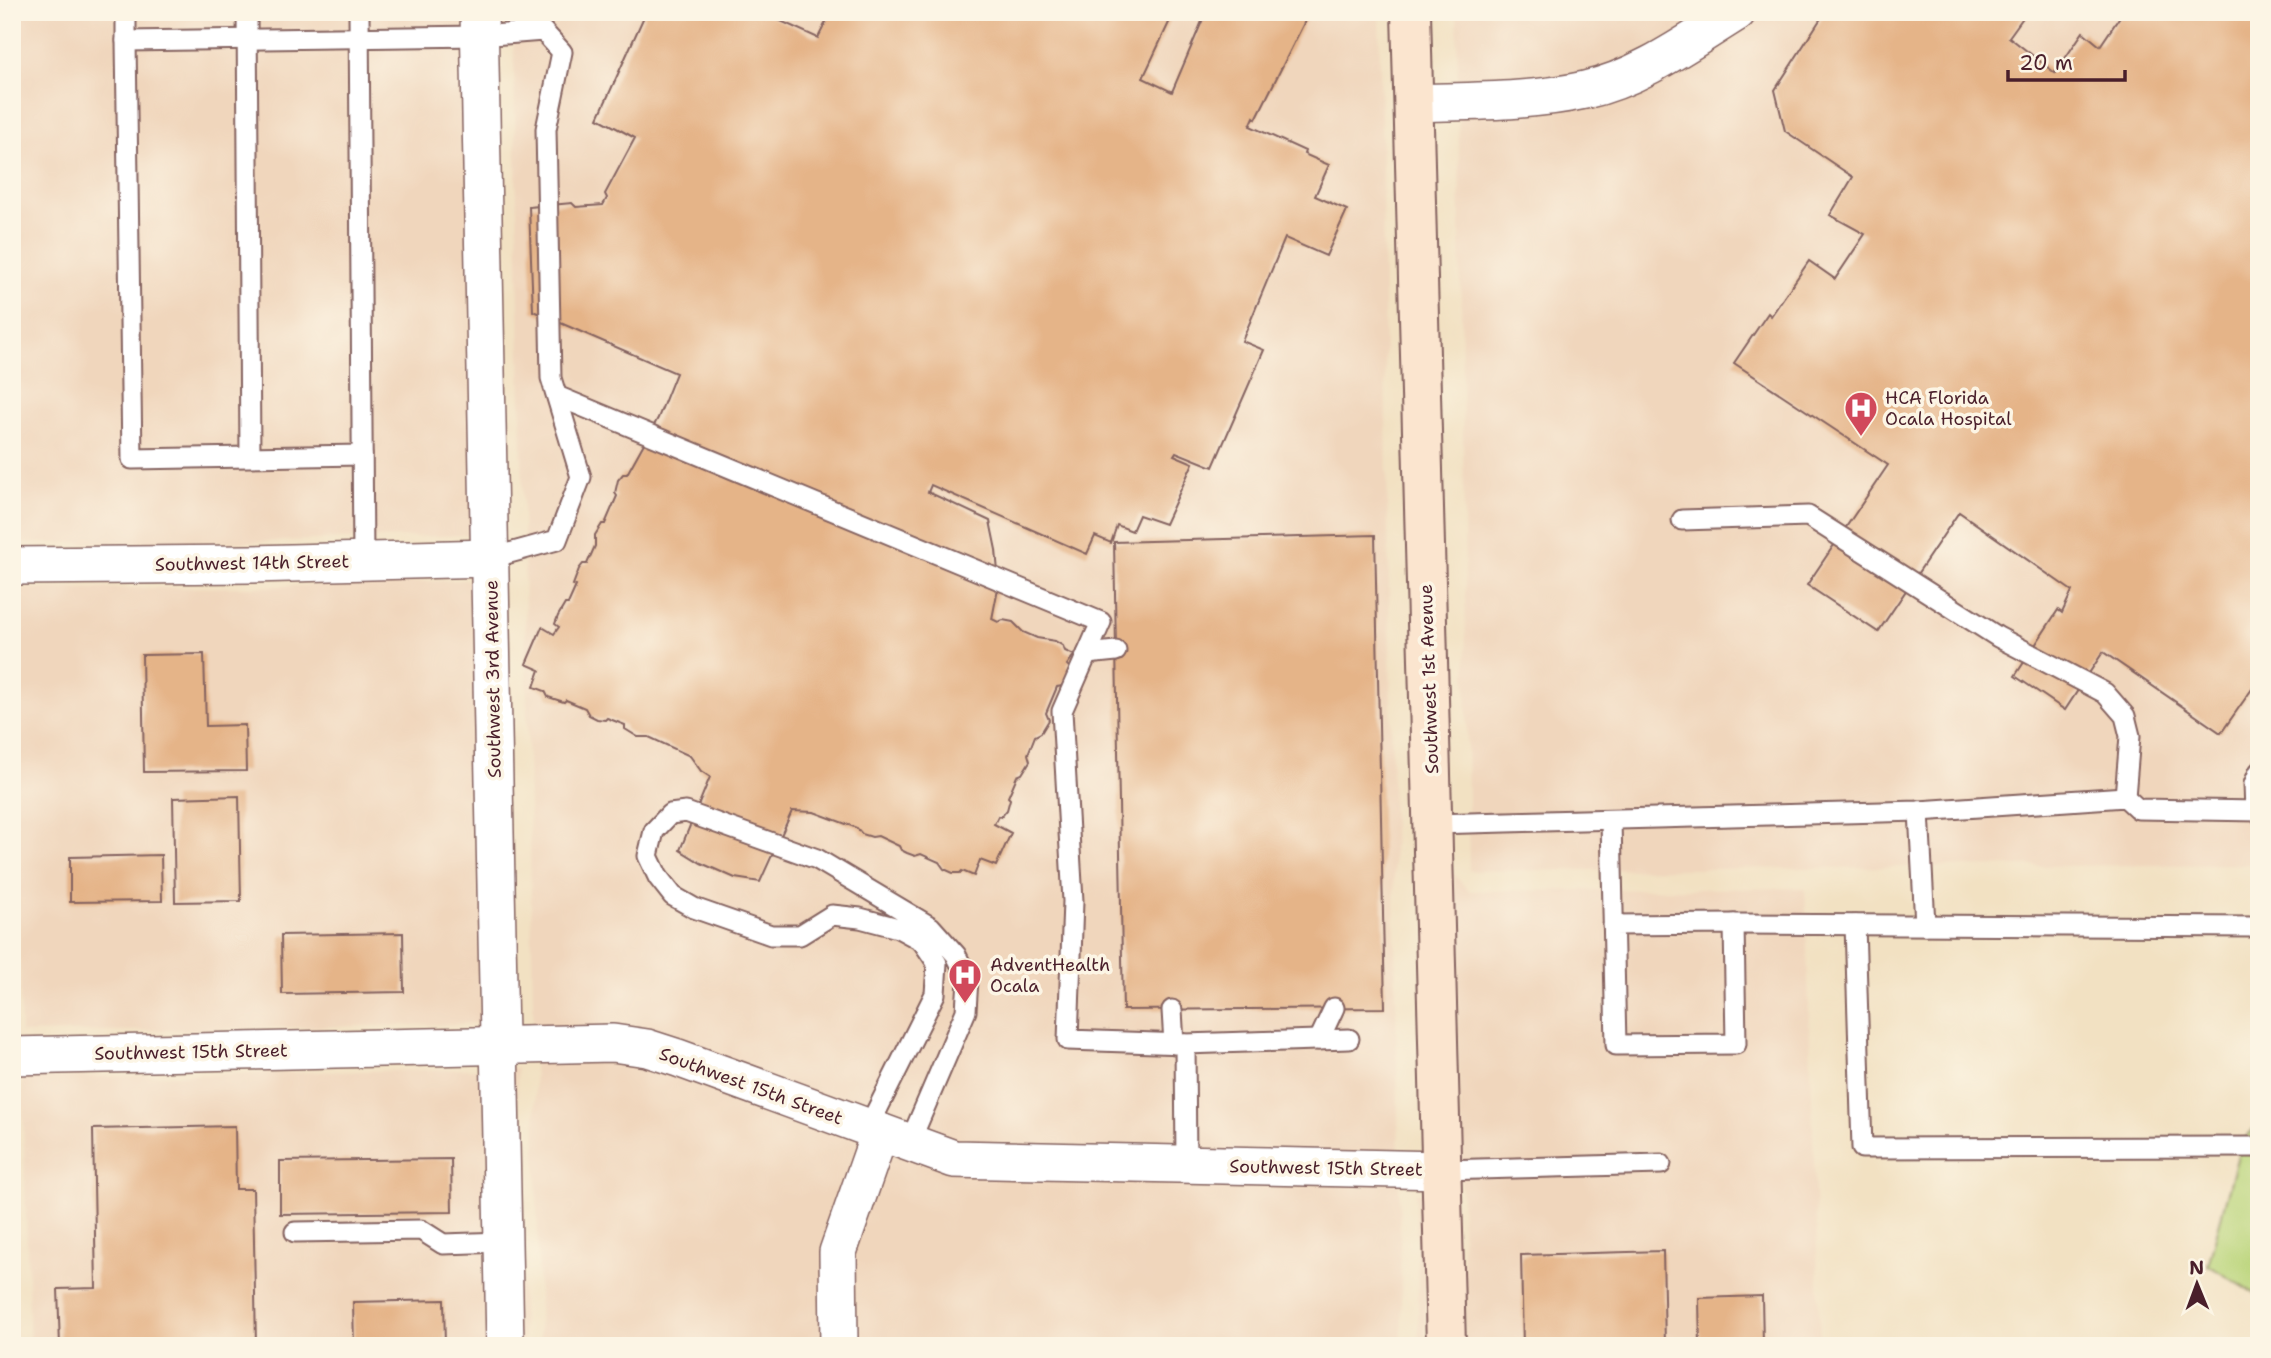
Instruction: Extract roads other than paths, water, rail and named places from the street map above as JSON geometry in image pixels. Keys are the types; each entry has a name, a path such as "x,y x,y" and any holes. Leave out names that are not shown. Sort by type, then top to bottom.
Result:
{"street":[{"name":"Southwest 1st Avenue","path":"1411,12 1446,1346"},
{"path":"1414,103 1519,98 1585,90 1629,75 1737,12"},
{"name":"Southwest 3rd Avenue","path":"479,24 505,1346"},
{"name":"Southwest 14th Street","path":"12,566 491,558"},
{"name":"Southwest 15th Street","path":"12,1056 613,1043 647,1048 954,1159 1442,1170"},
{"path":"839,1346 838,1252 886,1135"}],"lane":[{"path":"126,12 132,458 362,455"},
{"path":"247,12 250,456"},
{"path":"359,12 363,561"},
{"path":"126,41 359,37 479,24 543,31 562,52 546,129 551,378 581,477 557,540 491,558"},
{"path":"556,396 1101,622 1062,711 1073,901 1068,1040 1179,1044 1349,1040"},
{"path":"1682,520 1808,516 1998,637 2105,693 2125,716 2130,736 2125,797"},
{"path":"1087,654 1116,651"},
{"path":"1433,824 1919,811 2125,797 2138,808 2257,811 2254,784 2259,772"},
{"path":"1919,811 1925,925"},
{"path":"686,812 817,859 932,927 956,954 968,979 966,1011 886,1135 935,994 937,963 922,941 898,928 860,918 832,915 800,935 771,935 694,908 673,895 658,877 648,856 654,831 670,814 686,812"},
{"path":"1611,820 1616,1045 1736,1044 1734,923"},
{"path":"1613,925 1734,923 2259,927"},
{"path":"1855,925 1862,1148 2259,1147"},
{"path":"1319,1040 1334,1008"},
{"path":"1172,1010 1179,1044 1186,1165"},
{"path":"1442,1170 1661,1164"},
{"path":"295,1232 421,1230 443,1244 503,1242"}],"place":[{"name":"HCA Florida Ocala Hospital","path":"1861,438"},
{"name":"AdventHealth Ocala","path":"965,1005"}]}
